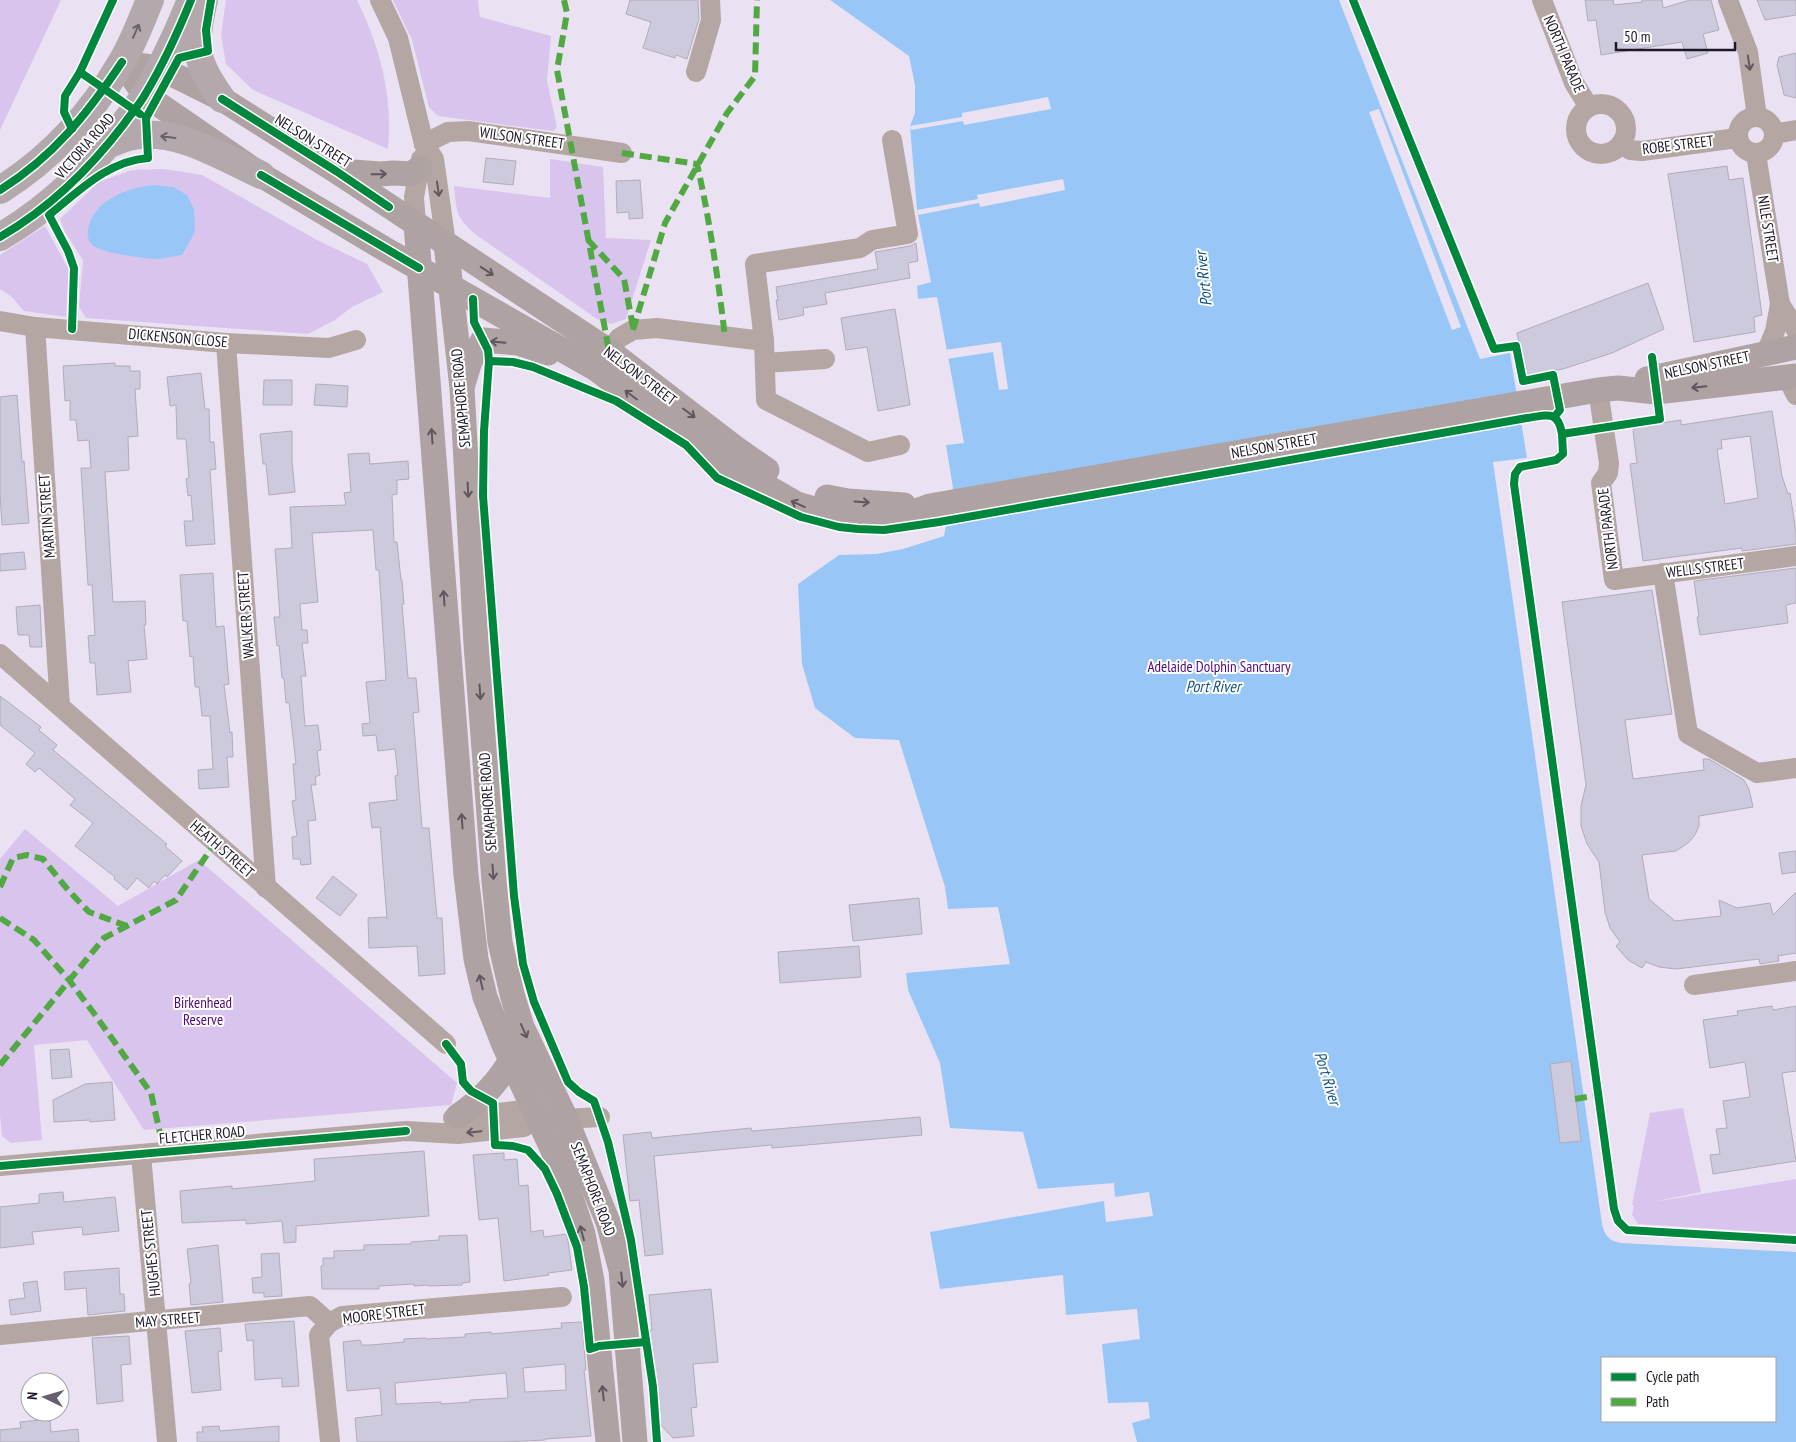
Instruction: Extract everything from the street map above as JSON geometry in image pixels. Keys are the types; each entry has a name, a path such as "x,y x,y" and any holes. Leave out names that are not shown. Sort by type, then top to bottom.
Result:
{"highway":[{"name":"VICTORIA ROAD","path":"0,190 55,148 92,105 122,62 150,0"},
{"name":"VICTORIA ROAD","path":"0,237 26,222 56,200 107,145 145,95 164,60 191,0"},
{"path":"204,0 197,35 198,53 203,72 222,100"},
{"path":"107,145 130,136 138,135 175,138 261,175"}],"main road":[{"name":"NELSON STREET","path":"122,62 164,60 222,100 336,171 446,244 602,360 764,469 824,496 848,501 930,506 1608,389 1655,376 1796,347"},
{"name":"NELSON STREET","path":"122,62 145,95 261,175 451,286 602,360"},
{"path":"336,171 411,174 420,168"},
{"name":"SEMAPHORE ROAD","path":"416,224 466,875 476,959 485,997 511,1060 562,1170 583,1234 592,1281 608,1442"},
{"name":"SEMAPHORE ROAD","path":"446,244 462,388 476,644 500,942 522,1027 566,1119 608,1222 620,1270 636,1442"},
{"path":"462,388 470,361 483,340 518,343 602,360"},
{"name":"NELSON STREET","path":"1608,389 1656,392 1793,383"},
{"path":"458,1116 473,1106 501,1078 511,1060"}],"street":[{"name":"SEMAPHORE ROAD","path":"380,0 398,38 424,144 434,159 446,244"},
{"path":"696,72 710,20 710,0"},
{"name":"NORTH PARADE","path":"1542,0 1574,83 1588,107"},
{"path":"1728,0 1748,52 1757,117"},
{"path":"1596,104 1604,104 1619,112 1626,126 1622,142 1617,148 1603,154 1588,151 1577,138 1576,129 1582,113 1588,107 1596,104"},
{"path":"1757,117 1769,122 1774,134 1773,142 1769,148 1763,153 1756,154 1744,150 1737,138 1737,131 1741,123 1747,119 1757,117"},
{"path":"1774,134 1796,130"},
{"name":"WILSON STREET","path":"424,144 448,132 468,131 622,153"},
{"name":"ROBE STREET","path":"1622,142 1630,150 1642,151 1737,138"},
{"path":"892,140 908,234 872,240 860,248 755,264 764,341 766,400 868,452 900,445"},
{"name":"SEMAPHORE ROAD","path":"416,224 414,196 424,144"},
{"name":"NILE STREET","path":"1756,154 1780,304 1775,331 1766,353"},
{"name":"NILE STREET","path":"1780,304 1796,330"},
{"name":"DICKENSON CLOSE","path":"0,321 34,326 226,343 329,348 356,340"},
{"name":"MARTIN STREET","path":"34,326 60,706"},
{"path":"602,360 619,338 634,330 657,328 764,341"},
{"name":"WALKER STREET","path":"226,343 266,888"},
{"path":"765,363 825,359"},
{"name":"NORTH PARADE","path":"1608,389 1609,463 1608,473 1601,483 1614,580"},
{"name":"WELLS STREET","path":"1614,580 1796,556"},
{"path":"1663,573 1688,734 1758,773 1796,768"},
{"name":"HEATH STREET","path":"0,654 446,1044"},
{"path":"1694,985 1796,971"},
{"name":"FLETCHER ROAD","path":"406,1131 458,1116 523,1110 537,1117 566,1119 600,1117"},
{"name":"FLETCHER ROAD","path":"0,1166 406,1131 458,1134 524,1127 537,1117"},
{"name":"HUGHES STREET","path":"141,1155 158,1321 167,1442"},
{"name":"MOORE STREET","path":"330,1442 319,1335 329,1323 342,1316 562,1297"},
{"name":"MAY STREET","path":"0,1335 310,1306 329,1323"}],"green space":[{"path":"0,0 61,0 0,130"},
{"path":"226,0 357,0 372,36 383,72 388,110 388,149 253,90 226,64 221,35"},
{"path":"393,0 478,0 480,17 551,36 547,81 557,127 553,131 438,116 429,107 412,40"},
{"path":"550,159 603,167 606,238 651,240 626,319 611,324 597,319 475,234 460,218 454,186 550,198"},
{"path":"164,169 202,175 317,240 367,264 383,292 352,307 335,320 308,334 86,318 79,307 83,260 65,232 60,219 99,182 132,170"},
{"path":"45,226 69,270 66,317 24,311 11,296 0,289 0,255"},
{"name":"Birkenhead Reserve","path":"25,829 118,906 199,860 457,1083 451,1105 144,1130 87,1040 34,1045 42,1140 11,1143 2,1136 0,1115 0,859"},
{"path":"1683,1108 1701,1192 1653,1202 1796,1179 1796,1234 1638,1224 1632,1215 1634,1205 1632,1205 1650,1113"}],"water":[{"name":"Port River","path":"830,0 1339,0 1480,359 1510,353 1527,458 1493,462 1603,1228 1606,1235 1613,1241 1621,1243 1796,1252 1796,1442 1137,1442 1132,1423 1150,1418 1148,1402 1108,1403 1102,1344 1140,1339 1137,1309 1066,1315 1063,1275 940,1289 930,1232 1104,1201 1106,1222 1153,1216 1149,1192 1115,1197 1114,1183 1038,1189 1023,1132 950,1128 940,1063 908,990 906,973 1010,964 998,907 948,909 945,887 899,740 855,738 815,708 802,664 798,584 839,555 876,554 903,549 944,536 953,488 946,445 964,443 937,297 918,299 917,286 931,282 917,210 910,126 915,113 915,85 909,56"},
{"path":"153,185 173,187 187,195 194,209 195,232 182,255 159,259 144,258 113,253 91,244 88,239 88,230 91,220 104,203 122,193"}],"pier":[{"path":"1048,97 1051,109 964,125 963,121 911,130 910,126 962,117 962,113"},
{"path":"1379,109 1461,327 1452,330 1369,112"},
{"path":"1063,179 1065,190 980,207 979,203 918,215 917,210 978,199 977,195"},
{"path":"1001,342 1008,389 999,390 993,352 946,359 944,350"}],"building":[{"path":"630,0 698,0 699,19 687,59 676,55 675,58 643,48 651,22 626,14"},
{"path":"1585,0 1613,0 1614,5 1642,2 1642,0 1662,0 1663,8 1690,0 1711,0 1719,30 1703,34 1708,53 1687,59 1682,42 1601,55 1596,20 1588,21"},
{"path":"1757,0 1796,0 1796,15 1765,20"},
{"path":"1796,53 1796,98 1784,95 1777,65 1779,57"},
{"path":"486,158 516,161 513,185 483,182"},
{"path":"1727,166 1729,180 1743,178 1762,315 1754,317 1755,332 1694,342 1668,174"},
{"path":"640,180 643,218 629,219 629,212 617,213 616,181"},
{"path":"916,243 918,261 908,263 910,278 825,293 827,304 803,308 804,315 779,320 776,287 878,269 875,252 910,246"},
{"path":"1648,283 1664,329 1612,353 1563,369 1526,375 1517,333"},
{"path":"895,309 910,405 878,411 867,347 846,350 841,318"},
{"path":"115,363 115,366 130,366 130,371 140,371 140,389 135,389 138,436 128,437 129,470 105,472 113,602 145,601 146,625 144,625 147,659 128,661 131,692 97,695 95,663 90,663 88,636 95,635 92,585 88,585 81,468 91,468 89,440 78,441 76,420 70,420 70,400 65,401 63,366"},
{"path":"201,373 205,409 209,409 210,442 214,442 216,469 210,470 215,544 186,546 184,521 193,521 191,495 188,496 186,479 189,478 186,439 177,439 176,405 170,406 167,377"},
{"path":"264,380 292,380 292,405 263,405"},
{"path":"316,384 348,386 347,407 314,405"},
{"path":"17,395 29,523 2,525 0,494 0,397"},
{"path":"1772,411 1782,476 1788,494 1790,493 1796,544 1742,551 1742,548 1643,561 1630,464 1637,463 1633,431 1635,427 1681,420 1681,425","holes":["1750,436 1758,498 1725,504 1717,449 1722,449 1721,440"]},
{"path":"292,431 295,492 269,495 266,464 263,464 260,434"},
{"path":"369,453 370,464 408,461 409,479 397,480 397,494 392,495 394,542 397,542 402,580 408,678 416,678 419,712 413,713 422,828 429,828 437,918 442,918 445,974 419,976 417,946 369,948 368,918 385,917 387,919 380,827 372,828 369,803 397,800 395,776 398,775 395,749 378,751 376,735 363,736 362,724 370,723 366,682 386,680 379,570 376,570 373,530 312,533 318,602 300,604 302,630 307,630 308,643 302,643 306,676 301,676 305,726 318,725 321,750 317,751 320,775 315,777 316,785 311,785 316,820 308,821 311,864 301,865 300,859 293,859 292,837 297,836 292,801 296,800 293,764 296,764 289,702 286,703 274,617 280,617 275,549 292,548 290,507 346,505 344,493 351,492 348,454"},
{"path":"24,552 26,569 0,571 0,554"},
{"path":"1796,568 1796,603 1786,605 1788,623 1700,635 1694,581"},
{"path":"213,573 216,627 224,626 229,684 224,685 230,733 232,732 233,757 227,757 229,787 199,789 198,770 213,769 210,716 202,716 199,687 195,687 193,656 190,657 187,621 183,621 180,575"},
{"path":"1652,590 1672,714 1625,720 1633,779 1704,770 1703,759 1709,759 1744,780 1749,789 1753,807 1699,816 1699,826 1695,835 1688,843 1676,851 1642,855 1649,899 1675,921 1721,916 1719,900 1737,908 1770,903 1773,915 1796,892 1796,953 1778,956 1779,961 1760,964 1759,959 1676,969 1659,967 1646,962 1642,968 1628,960 1616,946 1620,942 1610,928 1605,912 1599,862 1587,844 1581,826 1581,806 1586,785 1562,602"},
{"path":"40,605 42,647 30,647 29,635 18,635 16,607"},
{"path":"0,696 41,727 39,730 57,745 53,750 167,844 165,846 182,861 167,877 165,875 157,884 154,881 149,888 137,878 127,890 114,879 115,877 75,846 93,823 70,805 75,799 39,768 35,772 26,764 35,753 0,725"},
{"path":"1796,851 1796,872 1782,874 1779,853"},
{"path":"333,876 357,895 340,916 316,898"},
{"path":"919,898 922,934 853,941 849,905"},
{"path":"859,946 861,977 780,983 778,952"},
{"path":"1772,1006 1773,1010 1796,1006 1796,1071 1782,1073 1796,1161 1713,1174 1710,1155 1720,1154 1716,1129 1727,1128 1723,1101 1750,1097 1745,1062 1710,1068 1703,1020 1738,1015 1737,1011"},
{"path":"69,1049 72,1077 52,1079 50,1050"},
{"path":"1571,1061 1581,1141 1560,1143 1550,1064"},
{"path":"112,1082 115,1120 54,1122 53,1100 85,1084"},
{"path":"920,1117 922,1135 772,1148 772,1145 654,1156 663,1254 645,1256 639,1200 630,1201 623,1135 651,1132 652,1138 751,1128 752,1131"},
{"path":"424,1151 429,1216 296,1226 296,1242 284,1243 282,1221 246,1224 246,1220 182,1223 180,1191 232,1186 232,1189 315,1181 314,1159"},
{"path":"504,1153 504,1160 517,1159 519,1186 528,1185 531,1232 543,1230 544,1237 567,1234 572,1270 504,1281 498,1218 479,1220 473,1155"},
{"path":"63,1192 64,1202 115,1197 119,1231 83,1235 82,1227 32,1232 34,1244 0,1248 0,1207 39,1203 39,1194"},
{"path":"467,1235 470,1282 462,1283 462,1285 414,1286 414,1284 379,1286 379,1289 322,1289 321,1266 323,1266 323,1258 334,1258 334,1251 364,1250 364,1245 411,1244 411,1242 439,1240 439,1236"},
{"path":"218,1245 223,1302 191,1305 189,1284 191,1283 187,1249"},
{"path":"279,1253 282,1296 264,1297 264,1293 253,1293 252,1278 262,1277 261,1254"},
{"path":"119,1268 120,1294 124,1294 125,1311 88,1315 86,1288 65,1290 64,1272"},
{"path":"37,1281 41,1311 11,1315 9,1300 25,1298 23,1283"},
{"path":"711,1289 718,1362 693,1364 697,1407 691,1408 694,1436 673,1438 658,1422 648,1330 652,1330 649,1295"},
{"path":"294,1321 299,1386 282,1387 282,1378 255,1380 253,1340 247,1341 245,1324"},
{"path":"582,1322 586,1370 584,1370 591,1436 504,1442 357,1442 355,1418 382,1415 380,1388 347,1391 343,1342 360,1340 362,1345 371,1345 404,1342 404,1339 465,1337 465,1334 491,1332 491,1334 562,1328 561,1323","holes":["565,1364 566,1390 525,1392 523,1368","506,1373 508,1398 441,1404 441,1402 396,1404 395,1383"]},
{"path":"220,1328 222,1351 218,1352 221,1390 192,1393 185,1331"},
{"path":"129,1336 131,1364 121,1365 123,1401 97,1404 92,1338"},
{"path":"20,1422 50,1422 51,1432 78,1429 79,1442 0,1442 0,1430 21,1428"},
{"path":"219,1426 220,1431 279,1426 279,1442 197,1442 197,1432 203,1432 202,1427"}],"marked path":[{"path":"564,0 567,13 557,70 609,351"},
{"path":"633,330 665,223 727,113 755,76 757,0"},
{"path":"622,153 697,164 713,250 725,337"},
{"path":"588,240 624,279 633,327"},
{"path":"0,1065 104,938 176,900 215,843"},
{"path":"0,887 13,858 27,855 43,859 89,912 127,926"},
{"path":"0,918 34,940 69,980 93,1012 151,1093 160,1133"},
{"path":"1575,1099 1599,1095"}],"cycle path":[{"path":"72,129 64,112 65,96 80,72 113,0"},
{"path":"0,237 36,214 52,201 83,172 111,141 153,82 191,0"},
{"path":"72,329 74,268 68,251 49,215 83,187 107,171 133,160 148,158 146,118 179,58 208,51 206,30 211,0"},
{"path":"1353,0 1494,349 1516,346 1523,381 1553,375 1560,410 1554,417"},
{"path":"0,190 37,163 68,133 96,99 122,62"},
{"path":"80,72 140,114"},
{"path":"222,99 389,207"},
{"path":"261,175 419,268"},
{"path":"473,299 474,322 488,350 489,361 484,431 483,496 514,896 523,964 534,1002 568,1082 579,1092 594,1101 608,1142 631,1240 653,1387 657,1442"},
{"path":"489,361 513,362 533,367 616,401 686,445 717,478 801,517 839,527 884,530 939,522 1546,415 1558,421 1562,434 1660,419 1652,357"},
{"path":"1562,434 1563,454 1556,460 1520,467 1515,474 1514,484 1614,1209 1618,1221 1627,1230 1796,1240"},
{"path":"446,1044 461,1064 463,1082 471,1091 493,1103 495,1145 513,1146 528,1150 545,1169 557,1194 577,1247 584,1287 590,1349 599,1346 646,1342"},
{"path":"0,1166 406,1131"}],"park label":[{"name":"Adelaide Dolphin Sanctuary","path":"1219,667"}]}
